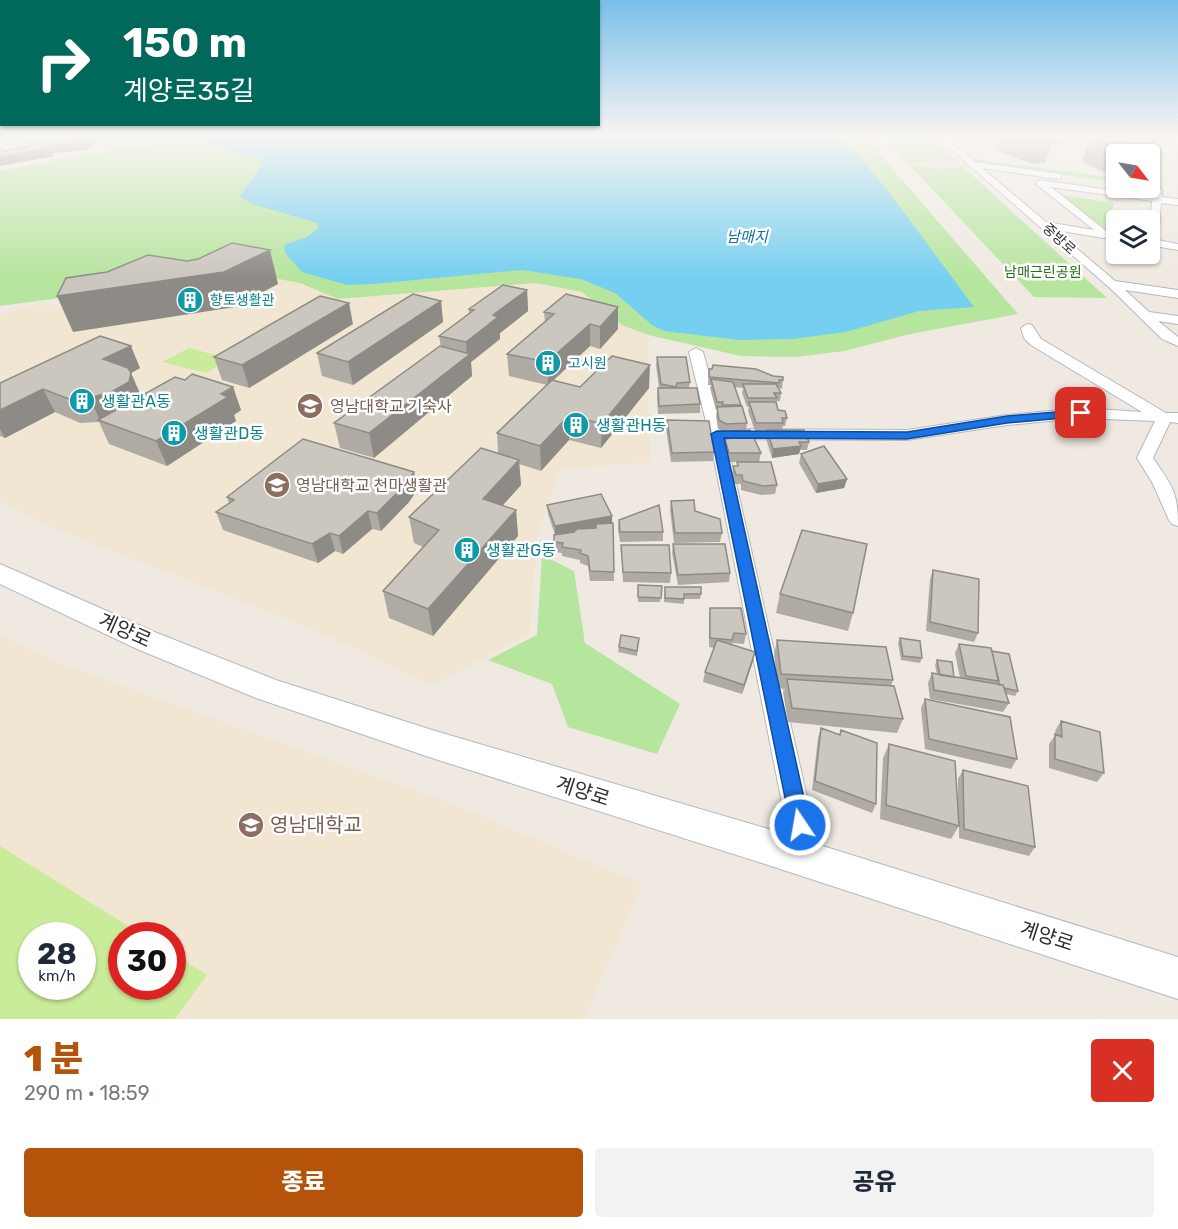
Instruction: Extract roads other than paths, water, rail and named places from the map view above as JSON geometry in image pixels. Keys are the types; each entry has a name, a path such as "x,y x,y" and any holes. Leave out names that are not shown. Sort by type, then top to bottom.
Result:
{"street":[{"name":"중방로","path":"996,184 1167,336 1178,342"},
{"path":"1041,184 1106,232"},
{"path":"1045,184 1106,190"},
{"path":"1160,195 1178,193"},
{"path":"1160,196 1178,202"},
{"path":"1044,225 1106,235"},
{"path":"1160,244 1178,247"},
{"path":"1110,284 1178,294"},
{"path":"1144,315 1178,320"},
{"path":"1027,328 1031,338 1036,342 1171,418"},
{"path":"696,352 717,434 807,859"},
{"path":"717,434 907,435 1007,420 1081,413 1171,418"},
{"path":"1171,418 1145,458 1161,482 1178,520"},
{"name":"계양로","path":"0,573 147,641 267,689 432,744 807,859 1178,978"}],"water":[{"name":"남매지","path":"249,184 882,184 974,307 919,311 846,332 792,339 739,340 664,331 652,325 615,293 581,279 522,270 347,285 302,272 286,254 284,247 287,244 307,237 319,227 317,223 252,204 240,196"}],"place":[{"name":"향토생활관","path":"190,300"},
{"name":"고시원","path":"548,363"},
{"name":"생활관A동","path":"82,401"},
{"name":"영남대학교 기숙사","path":"310,406"},
{"name":"생활관H동","path":"576,425"},
{"name":"생활관D동","path":"174,433"},
{"name":"영남대학교 천마생활관","path":"277,485"},
{"name":"생활관G동","path":"467,550"},
{"name":"영남대학교","path":"251,825"}],"park label":[{"name":"남매근린공원","path":"1043,272"}]}
